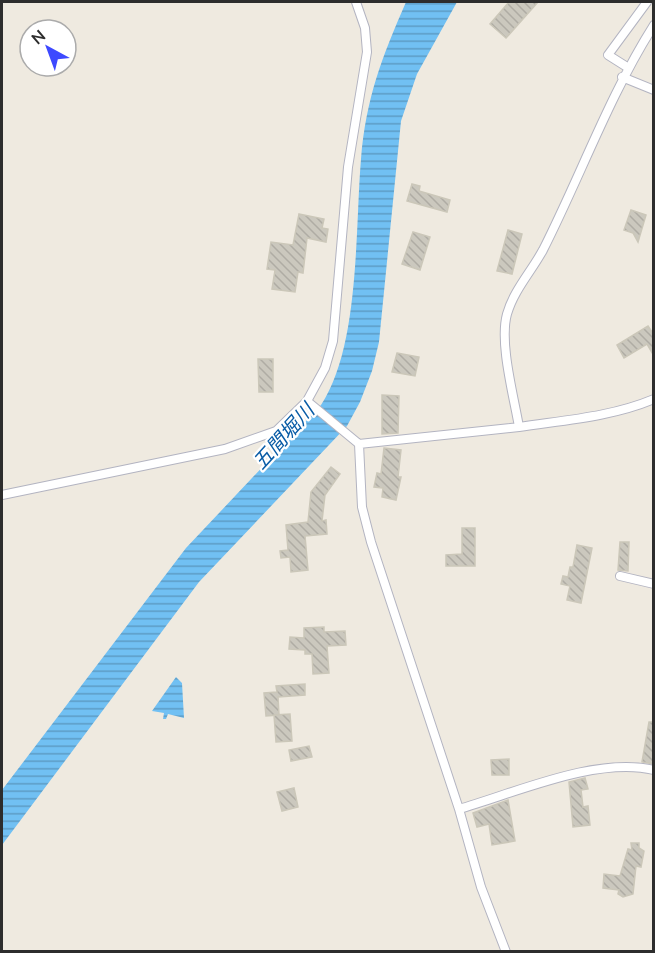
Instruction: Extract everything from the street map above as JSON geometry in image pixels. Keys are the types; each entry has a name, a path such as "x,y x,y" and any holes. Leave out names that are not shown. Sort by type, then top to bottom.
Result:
{"street":[{"path":"2,495 225,450 276,431 307,401 325,368 333,341 348,167 367,52 365,28 356,2"},
{"path":"627,67 608,55 647,2"},
{"path":"519,427 505,336 507,315 517,291 542,251 627,67 654,25"},
{"path":"622,77 654,90"},
{"path":"358,444 519,427 595,416 630,409 654,399"},
{"path":"307,401 358,444 362,507 371,540 459,808 481,887 506,951"},
{"path":"620,576 654,584"},
{"path":"459,808 591,769 639,767 654,770"}],"water":[{"path":"406,2 457,2 417,74 401,121 379,342 372,371 360,402 347,426 199,582 2,845 2,790 186,548 321,405 334,380 343,352 349,320 356,252 361,159 367,116 376,78"},
{"path":"176,677 182,683 184,718 168,714 166,719 163,719 164,713 152,711"}],"building":[{"path":"509,2 538,2 506,38 490,24"},
{"path":"412,184 420,186 419,191 450,200 447,212 407,201"},
{"path":"631,210 646,215 638,242 633,233 624,230"},
{"path":"299,214 324,219 322,228 328,229 326,242 307,238 303,273 298,272 295,292 272,289 275,270 267,269 271,242 293,245"},
{"path":"508,230 522,234 512,274 497,271"},
{"path":"413,232 430,237 420,270 402,264"},
{"path":"648,326 654,335 654,356 647,344 624,358 617,345"},
{"path":"397,353 419,357 415,376 392,372"},
{"path":"258,359 273,359 273,392 259,392"},
{"path":"382,395 399,396 398,433 382,434"},
{"path":"384,448 401,450 398,477 401,477 396,500 382,497 383,488 374,487 377,473 381,474"},
{"path":"331,467 340,474 325,495 322,521 326,520 327,534 305,536 308,570 291,572 290,557 281,558 280,551 288,550 286,525 308,522 311,492"},
{"path":"462,528 475,528 475,566 446,566 446,555 462,554"},
{"path":"620,542 629,542 628,571 618,570"},
{"path":"577,545 592,548 581,603 567,600 570,586 561,584 563,576 568,577 570,567 573,567"},
{"path":"324,627 324,632 345,631 346,645 327,646 329,673 313,674 312,654 305,654 305,650 289,649 290,637 304,638 304,628"},
{"path":"305,684 305,695 278,697 279,715 266,716 264,693 277,692 276,686"},
{"path":"290,714 292,741 276,742 274,715"},
{"path":"649,722 654,722 654,764 642,762"},
{"path":"309,746 312,757 291,761 289,750"},
{"path":"509,759 509,775 492,775 491,760"},
{"path":"585,778 588,789 581,790 583,807 588,806 590,825 573,827 569,782"},
{"path":"294,788 298,807 282,811 277,792"},
{"path":"508,800 515,841 492,845 489,824 477,827 473,813"},
{"path":"631,843 639,843 639,848 644,851 641,867 636,866 633,894 623,897 618,894 619,890 603,888 604,874 620,876 628,849 632,850"}],"water label":[{"name":"五間堀川","path":"283,436"}]}
